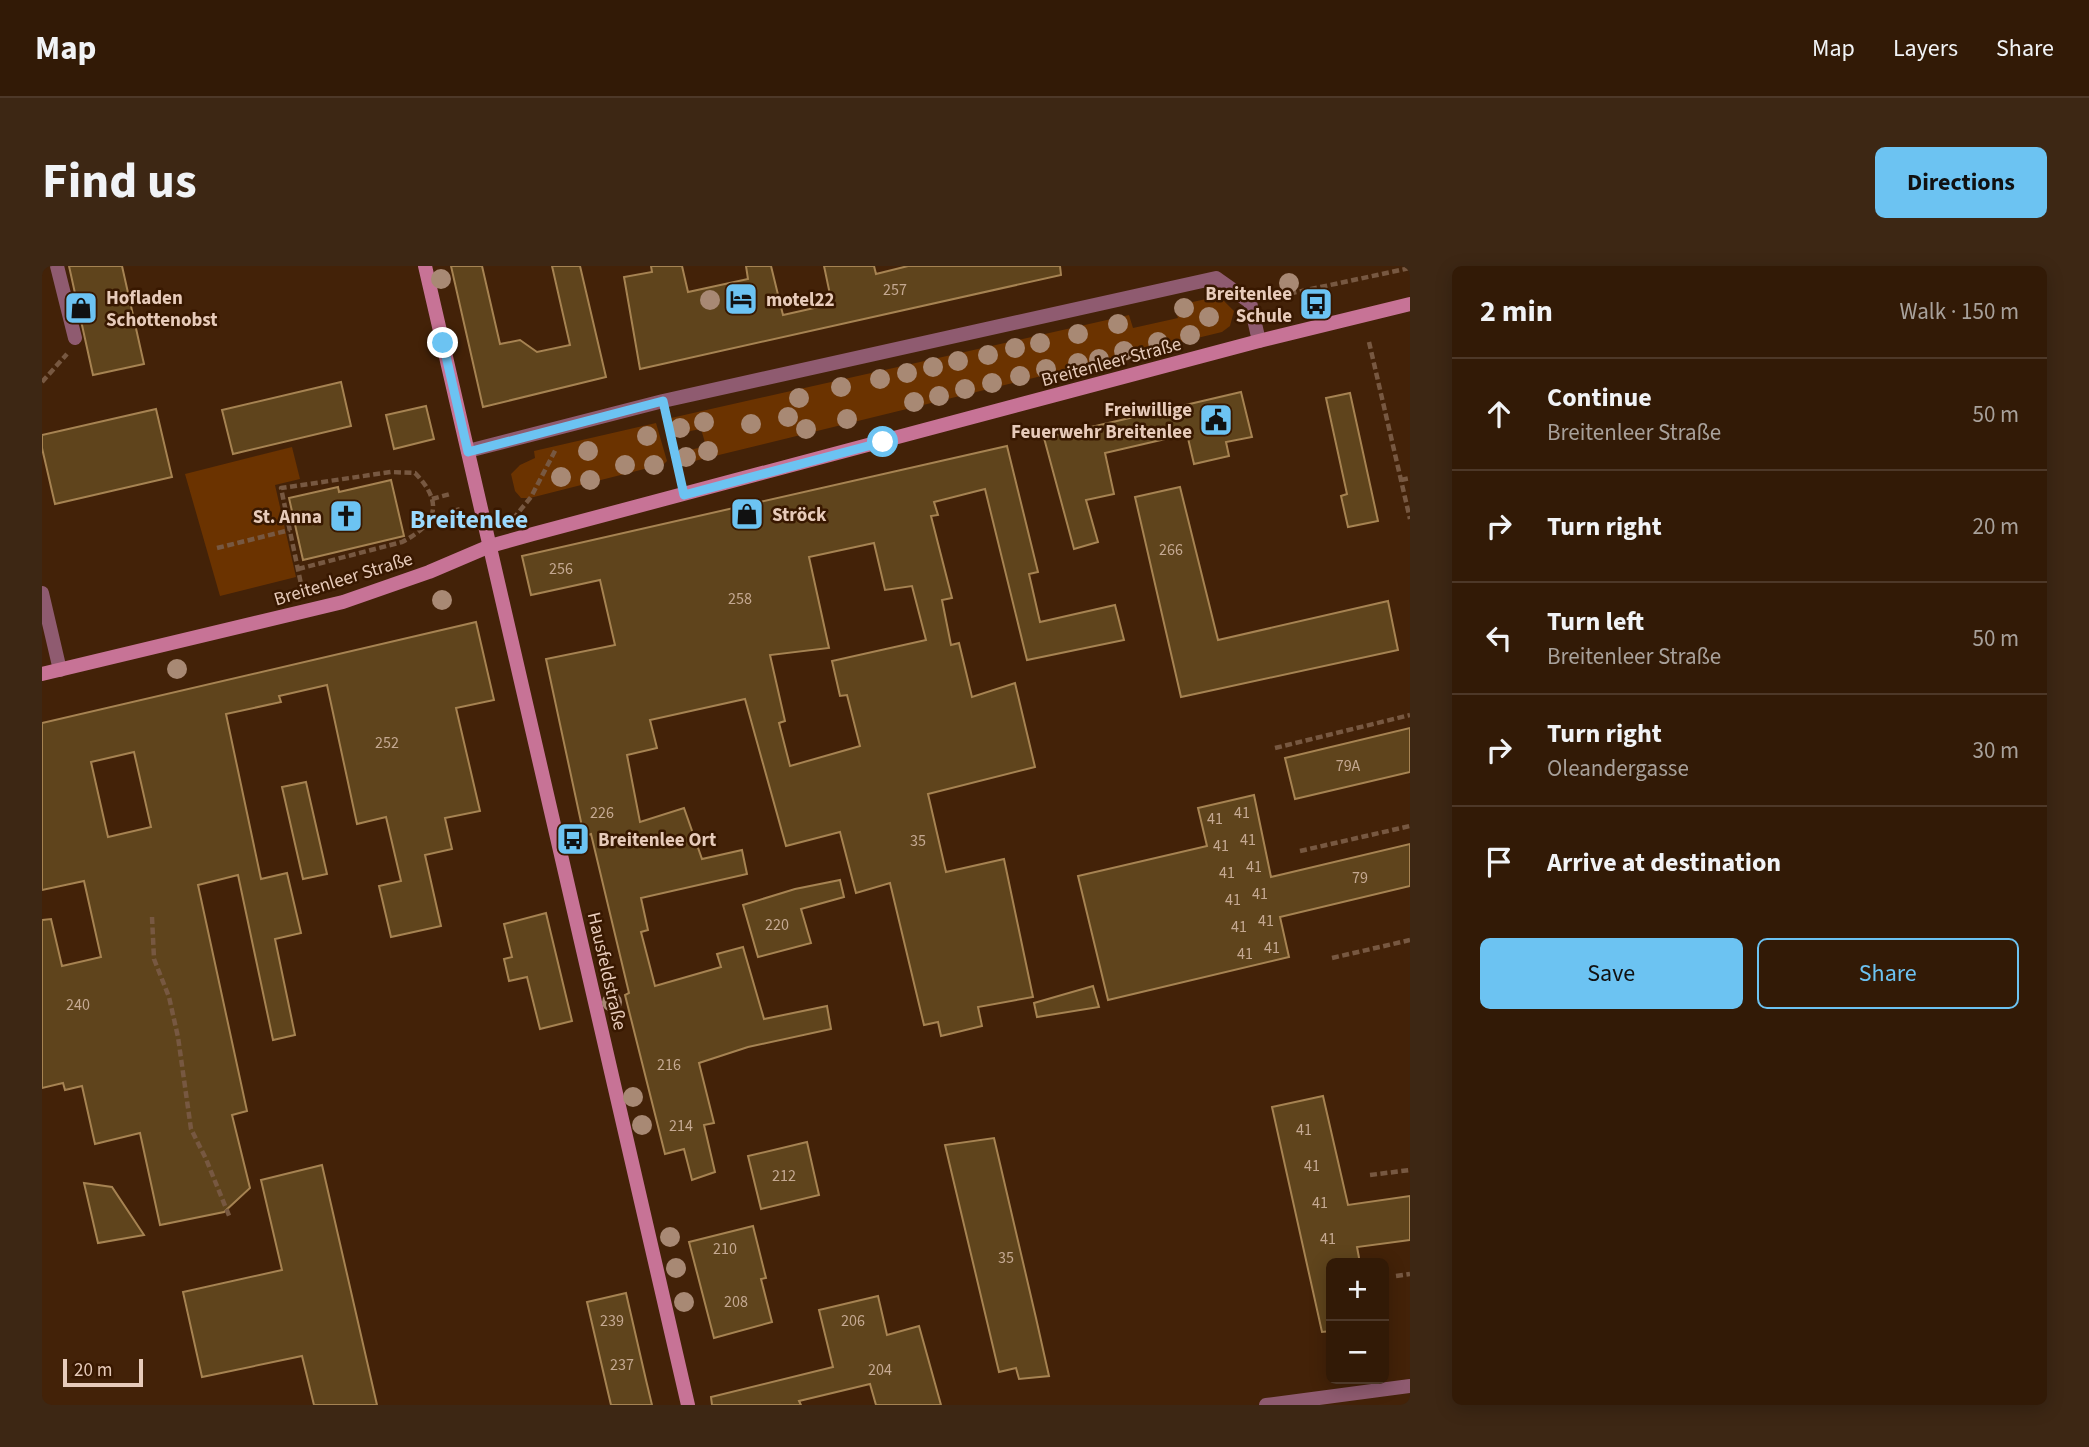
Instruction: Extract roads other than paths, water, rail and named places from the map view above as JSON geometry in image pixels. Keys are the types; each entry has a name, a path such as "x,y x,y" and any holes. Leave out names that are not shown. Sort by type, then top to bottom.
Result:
{"main road":[{"name":"Hausfeldstraße","path":"425,266 688,1405"},
{"name":"Breitenleer Straße","path":"42,674 343,602 429,572 490,546 1259,341 1410,304"}],"street":[{"path":"57,266 75,338"},
{"path":"468,452 663,401 1216,278 1250,302 1259,341"},
{"path":"42,593 60,670"},
{"path":"1266,1405 1410,1386"}],"place":[{"name":"motel22","path":"741,299"},
{"name":"Breitenlee Schule","path":"1316,304"},
{"name":"Hofladen Schottenobst","path":"81,308"},
{"name":"Freiwillige Feuerwehr Breitenlee","path":"1216,420"},
{"name":"Ströck","path":"747,514"},
{"name":"St. Anna","path":"346,516"},
{"name":"Breitenlee Ort","path":"573,839"}],"district":[{"name":"Breitenlee","path":"469,519"}]}
